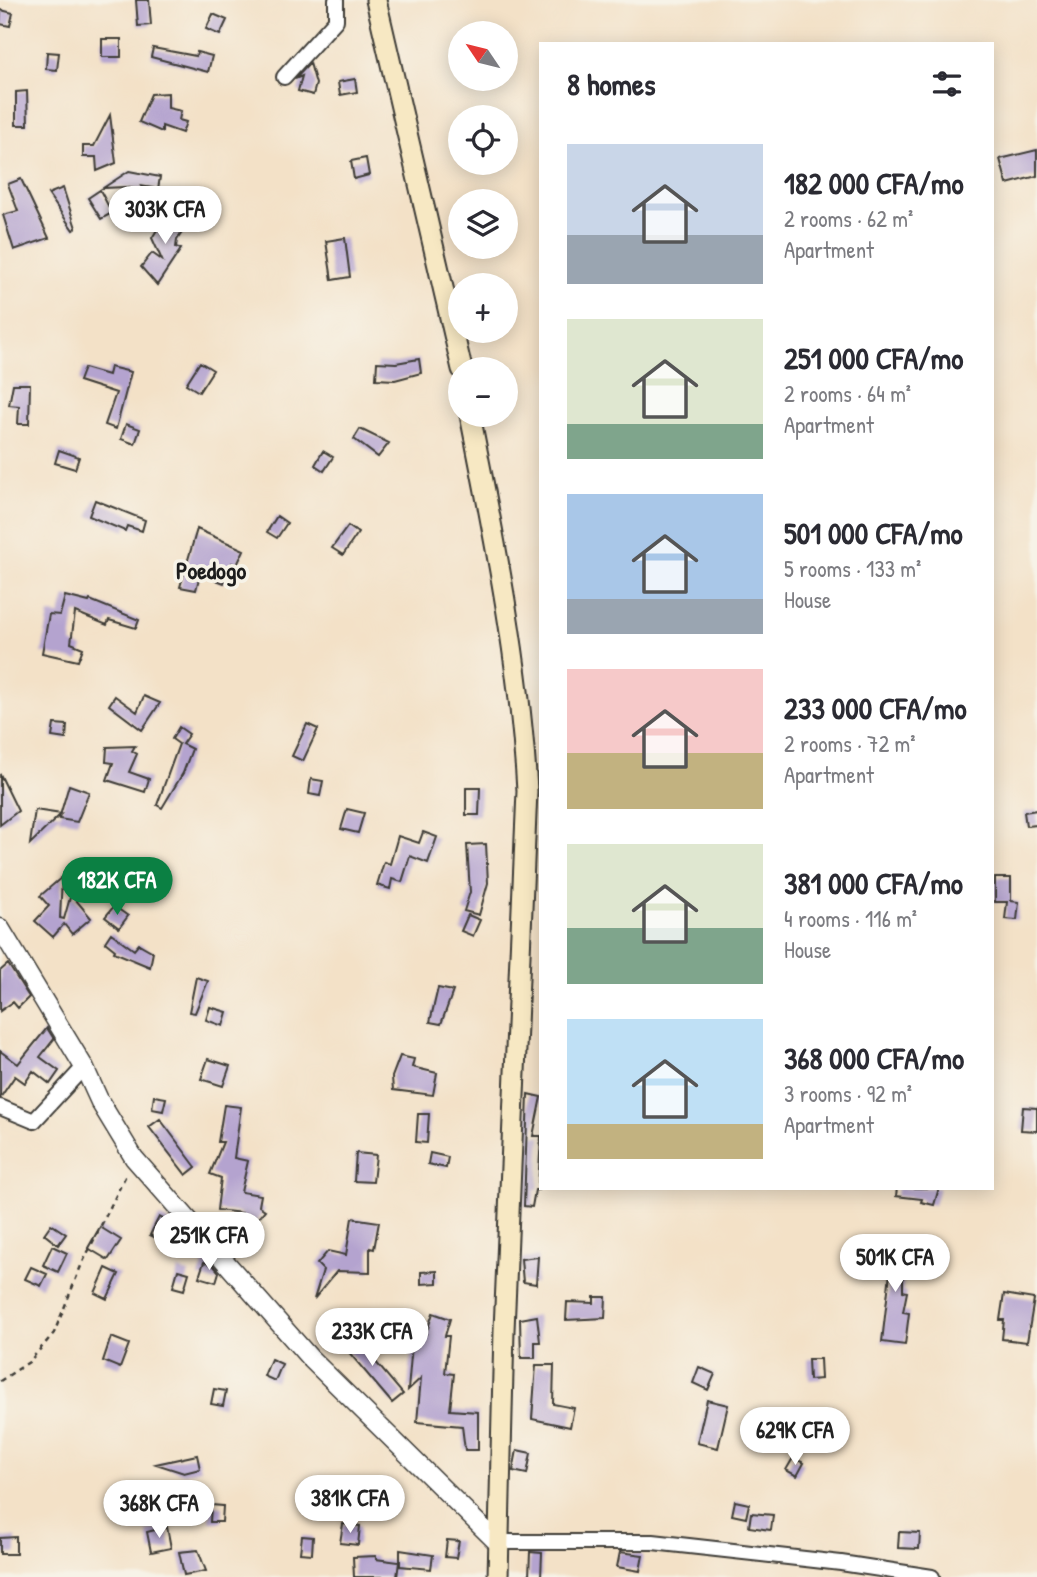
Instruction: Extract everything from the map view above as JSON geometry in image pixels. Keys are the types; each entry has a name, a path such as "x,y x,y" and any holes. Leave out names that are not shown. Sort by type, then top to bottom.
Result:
{"main road":[{"path":"376,0 458,357"},
{"path":"473,427 505,589 523,711 527,791 497,1542 498,1577"}],"street":[{"path":"284,77 336,20 336,0"},
{"path":"0,928 84,1066 100,1102 134,1158 309,1357 497,1542 653,1542 841,1563 932,1577"},
{"path":"0,1107 34,1121 84,1066"}],"path":[{"path":"0,1381 29,1362 54,1333 82,1266 134,1158"}],"building":[{"path":"136,0 149,0 151,25 138,26"},
{"path":"1,10 13,13 10,26 0,24"},
{"path":"213,14 227,20 220,35 206,29"},
{"path":"102,39 121,39 121,57 102,57"},
{"path":"153,48 196,56 197,52 212,56 208,72 151,57"},
{"path":"47,52 59,53 57,70 46,69"},
{"path":"310,63 316,84 313,95 298,91 302,76 295,79"},
{"path":"355,79 357,92 340,95 338,82"},
{"path":"27,91 28,125 16,125 16,92"},
{"path":"168,93 168,108 181,111 179,120 186,122 182,133 162,126 162,132 139,122 151,94"},
{"path":"110,115 116,163 97,171 96,157 83,157 83,146 94,146"},
{"path":"1037,150 1037,176 1007,184 1000,159"},
{"path":"366,158 369,175 354,179 351,161"},
{"path":"129,171 160,177 158,189 141,186 144,191 125,187 103,188"},
{"path":"21,179 49,238 14,250 3,215 18,211 8,184"},
{"path":"63,188 76,228 73,230 48,194"},
{"path":"100,190 112,213 101,219 88,198"},
{"path":"170,209 189,222 177,240 176,247 181,249 157,285 141,267 152,253 162,260 152,238"},
{"path":"345,238 350,277 332,280 326,241"},
{"path":"419,359 421,373 395,380 376,379 377,362 396,363"},
{"path":"200,362 213,370 199,392 186,384"},
{"path":"110,367 131,372 116,429 105,425 116,393 79,381 84,368 108,375"},
{"path":"13,384 30,384 29,424 18,424 19,406 9,405"},
{"path":"126,424 140,429 135,444 121,439"},
{"path":"360,429 389,443 378,457 354,439"},
{"path":"59,450 79,457 75,469 55,463"},
{"path":"323,451 333,457 324,471 315,465"},
{"path":"95,500 145,520 142,531 127,526 125,531 89,516"},
{"path":"277,516 287,523 277,538 267,532"},
{"path":"348,526 358,533 343,555 332,548"},
{"path":"197,529 244,550 237,565 232,563 224,583 200,574 196,590 180,587"},
{"path":"65,596 89,602 90,600 139,620 136,628 109,620 107,625 75,612 71,643 83,648 78,661 42,653 49,614 60,615"},
{"path":"115,696 137,712 144,696 160,703 142,730 109,705"},
{"path":"54,724 67,725 66,739 52,737"},
{"path":"307,724 318,729 303,761 292,756"},
{"path":"179,727 189,734 182,744 192,749 183,773 162,808 157,805 179,744 172,739"},
{"path":"135,746 132,751 137,754 129,772 149,779 145,792 107,780 113,763 106,762 107,747"},
{"path":"0,774 18,811 0,825"},
{"path":"311,779 323,781 320,796 309,794"},
{"path":"69,785 89,792 77,822 59,819"},
{"path":"466,788 480,788 479,815 466,815"},
{"path":"347,809 364,813 358,833 341,829"},
{"path":"35,810 61,814 30,844"},
{"path":"1037,810 1037,825 1026,826 1024,812"},
{"path":"423,832 437,837 428,863 410,856 402,882 392,879 390,889 377,885 384,862 390,864 398,836 419,843"},
{"path":"486,844 488,883 479,915 464,911 470,892 467,845"},
{"path":"62,877 60,918 64,919 71,894 91,918 72,934 64,924 53,937 35,921 49,906 40,896"},
{"path":"995,878 1011,878 1011,901 1019,902 1017,920 1005,919 1007,902 995,902"},
{"path":"114,906 128,916 119,928 105,917"},
{"path":"468,915 480,920 473,936 461,931"},
{"path":"111,933 134,950 139,944 153,952 150,967 114,952 105,942"},
{"path":"8,964 29,997 18,1008 13,1002 0,1011 0,971"},
{"path":"196,977 208,981 195,1013 189,1012"},
{"path":"438,988 453,991 441,1024 430,1022"},
{"path":"210,1007 227,1012 223,1026 206,1020"},
{"path":"47,1028 54,1039 40,1057 59,1071 50,1084 33,1071 25,1083 15,1076 0,1098 0,1051 18,1064"},
{"path":"400,1056 414,1059 412,1067 437,1073 433,1095 393,1090 392,1077"},
{"path":"208,1059 230,1066 223,1086 201,1079"},
{"path":"528,1094 539,1097 533,1136 539,1136 539,1172 538,1190 535,1190 532,1207 524,1206"},
{"path":"154,1096 166,1098 163,1111 152,1109"},
{"path":"224,1105 241,1107 234,1158 248,1161 241,1192 261,1195 259,1206 265,1210 242,1238 230,1229 242,1213 217,1210 221,1178 210,1174 223,1142 218,1142"},
{"path":"1023,1107 1037,1108 1037,1131 1021,1130"},
{"path":"418,1114 429,1114 427,1143 416,1142"},
{"path":"160,1119 196,1167 186,1175 149,1127"},
{"path":"356,1153 376,1155 373,1182 354,1181"},
{"path":"430,1153 448,1157 446,1168 428,1164"},
{"path":"897,1190 938,1190 934,1205 921,1202 922,1199 896,1196"},
{"path":"159,1217 176,1226 168,1244 150,1235"},
{"path":"352,1218 379,1222 374,1249 370,1248 370,1272 337,1271 314,1299 323,1270 317,1264 328,1251 346,1255"},
{"path":"51,1224 66,1234 58,1245 44,1234"},
{"path":"100,1227 121,1240 108,1260 88,1248"},
{"path":"903,1239 903,1291 907,1292 903,1312 909,1313 905,1345 882,1342 890,1273 883,1273 883,1240"},
{"path":"52,1246 67,1253 58,1272 43,1265"},
{"path":"538,1257 536,1284 523,1282 521,1259"},
{"path":"204,1262 213,1265 219,1272 216,1282 199,1277"},
{"path":"31,1267 47,1274 41,1286 25,1279"},
{"path":"106,1268 119,1274 107,1299 95,1293"},
{"path":"178,1270 189,1273 184,1290 173,1287"},
{"path":"437,1271 437,1283 421,1284 421,1272"},
{"path":"1004,1294 1034,1299 1027,1342 1002,1339 1004,1320 1000,1320"},
{"path":"594,1297 606,1297 605,1318 566,1320 567,1302 594,1303"},
{"path":"433,1313 450,1319 445,1336 449,1336 445,1373 454,1374 450,1410 478,1412 478,1450 465,1450 462,1426 417,1422 421,1378 408,1390 413,1333 426,1334"},
{"path":"537,1316 540,1342 535,1342 535,1358 521,1358 520,1319"},
{"path":"352,1334 403,1394 392,1403 341,1343"},
{"path":"111,1337 129,1344 120,1368 103,1361"},
{"path":"271,1359 282,1364 275,1381 264,1376"},
{"path":"808,1359 820,1359 821,1379 809,1380"},
{"path":"536,1365 554,1365 553,1404 574,1408 570,1427 532,1419"},
{"path":"699,1367 715,1374 708,1390 693,1383"},
{"path":"214,1389 226,1391 223,1406 211,1404"},
{"path":"707,1400 728,1405 718,1448 697,1443"},
{"path":"517,1450 531,1453 527,1474 513,1471"},
{"path":"197,1455 200,1469 184,1473 156,1464"},
{"path":"793,1458 804,1463 797,1476 786,1470"},
{"path":"735,1501 749,1504 746,1518 732,1515"},
{"path":"211,1505 223,1506 222,1522 210,1522"},
{"path":"751,1513 773,1515 771,1530 749,1527"},
{"path":"343,1524 360,1526 358,1545 340,1543"},
{"path":"167,1527 171,1548 151,1552 147,1532"},
{"path":"899,1532 920,1533 919,1549 898,1548"},
{"path":"302,1536 313,1537 312,1554 300,1553"},
{"path":"16,1537 16,1554 0,1554 0,1538"},
{"path":"447,1540 459,1541 456,1558 445,1557"},
{"path":"198,1550 206,1571 184,1575 179,1552"},
{"path":"400,1550 433,1555 431,1569 400,1566"},
{"path":"530,1552 542,1553 541,1577 529,1577"},
{"path":"620,1552 643,1555 640,1571 617,1567"},
{"path":"376,1556 376,1559 399,1562 397,1577 354,1577 353,1557"}],"district":[{"name":"Poedogo","path":"211,570"}]}
